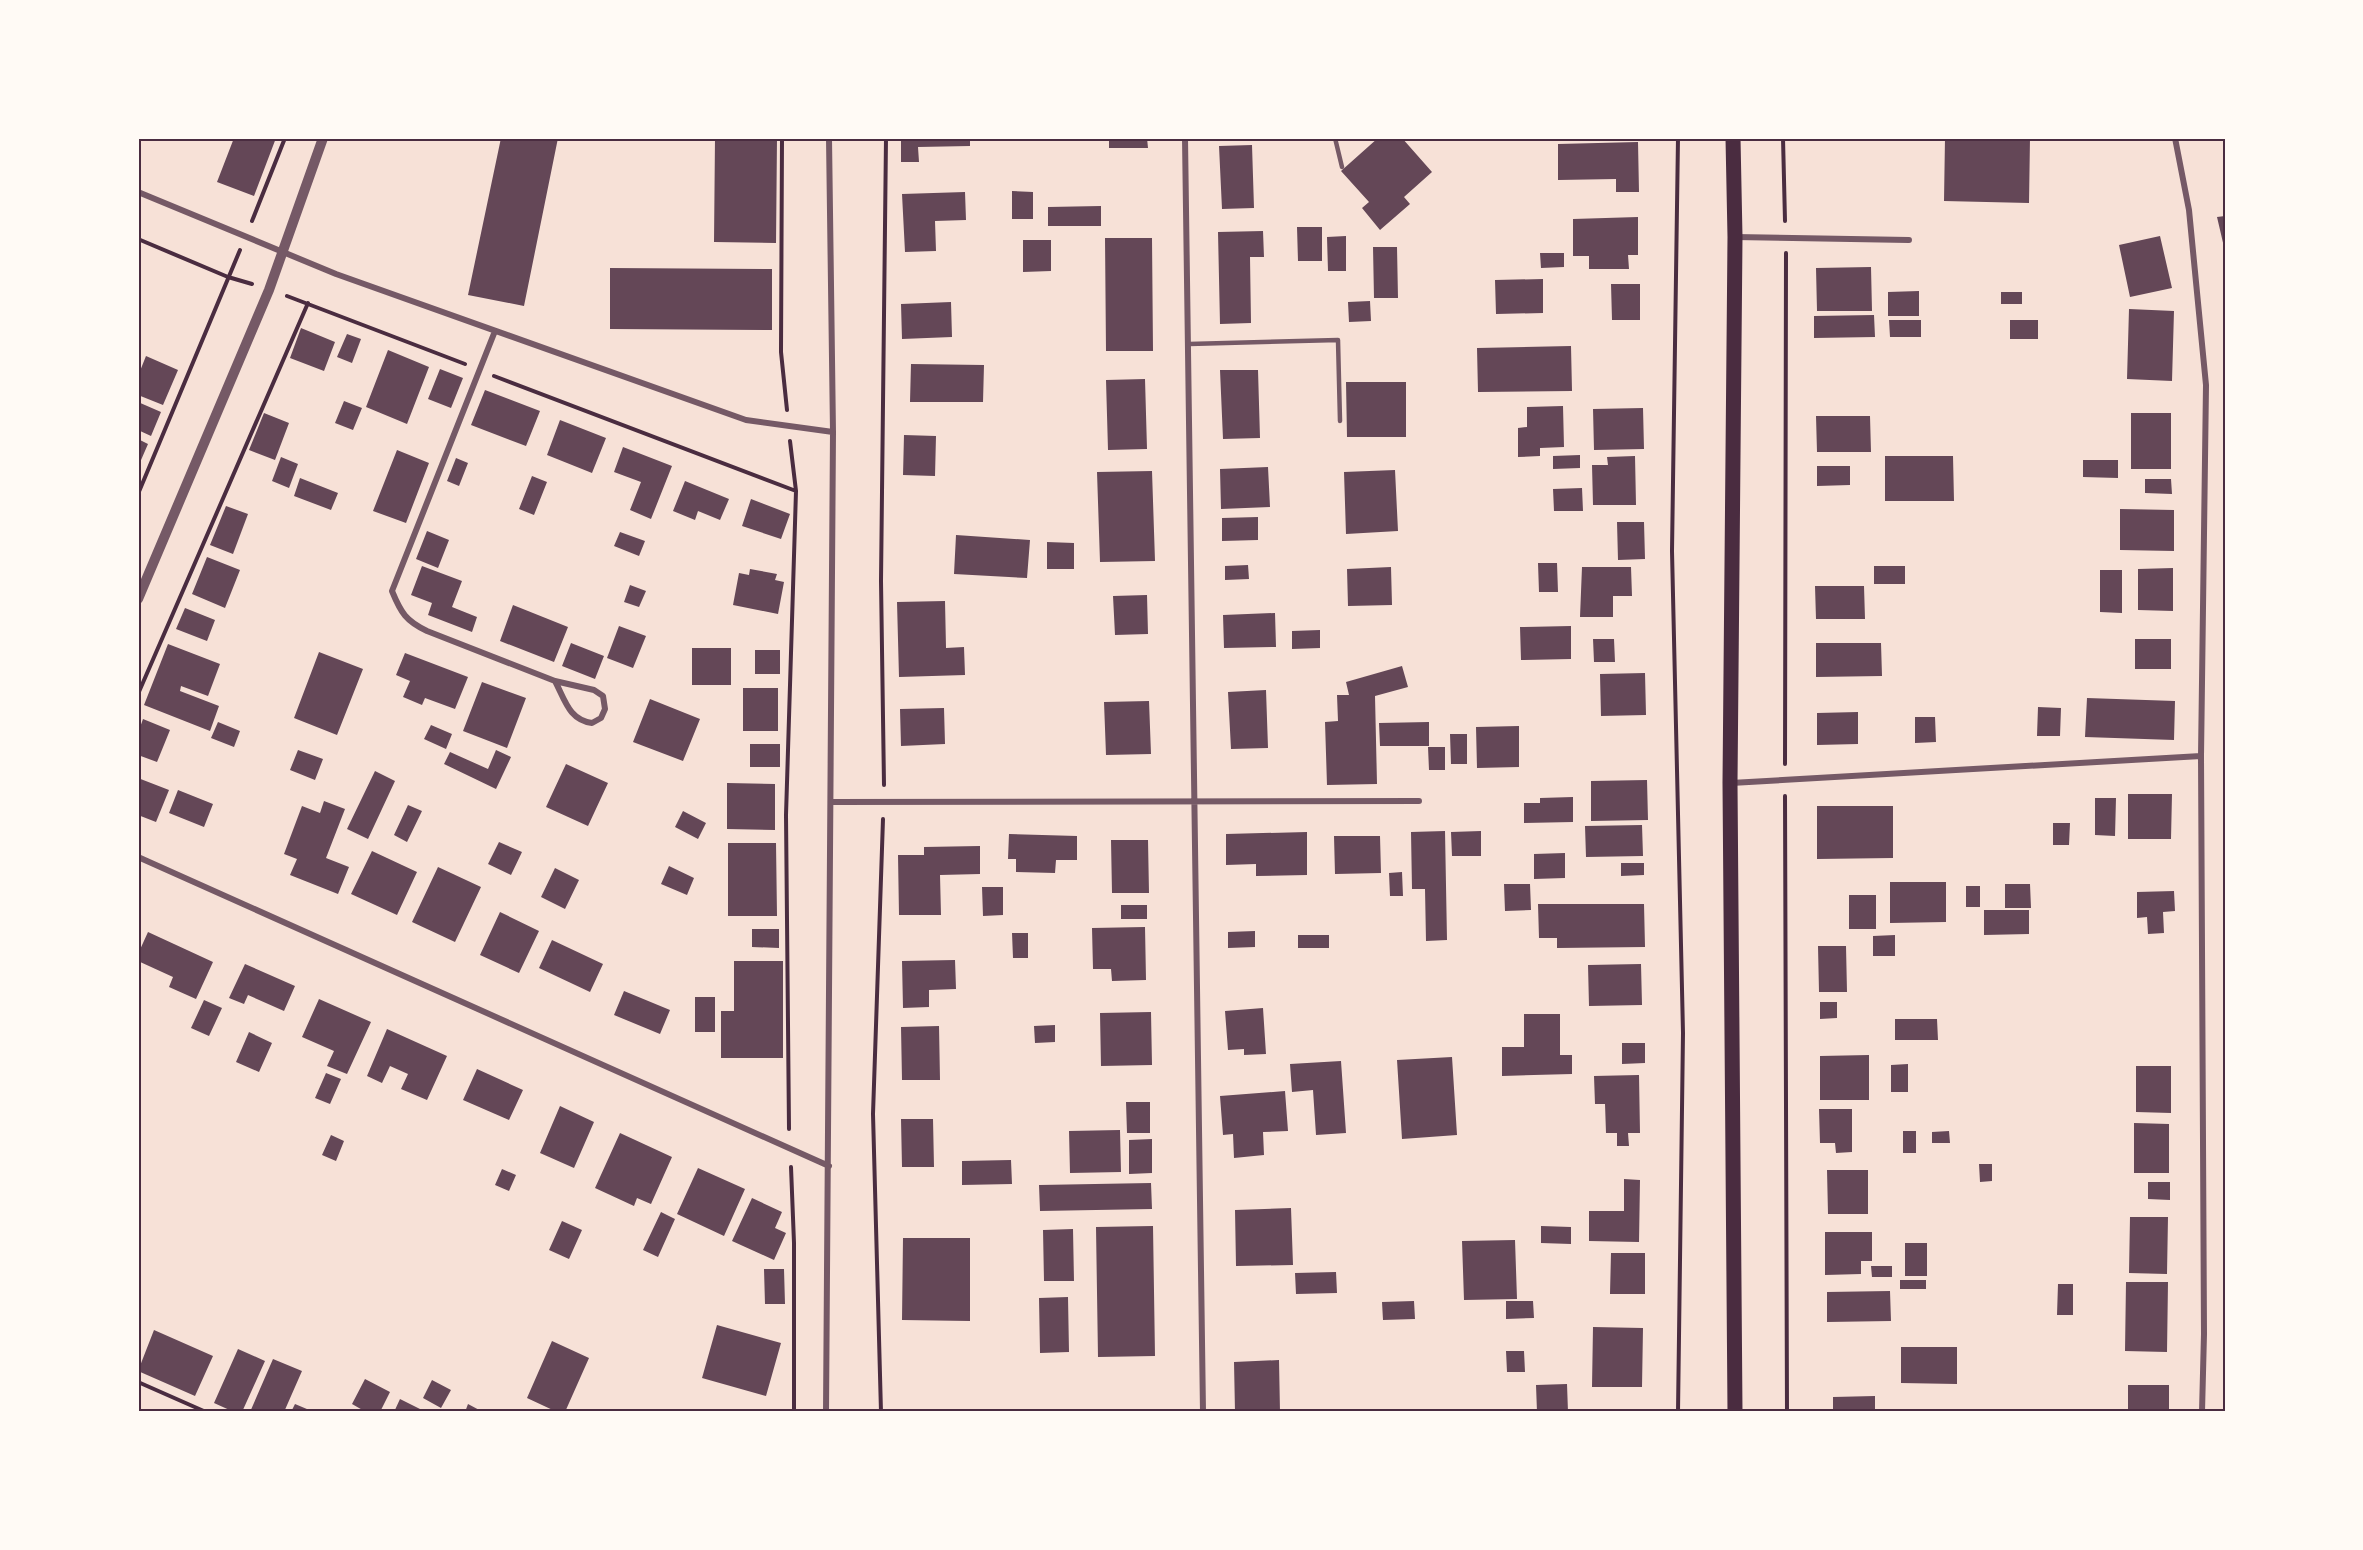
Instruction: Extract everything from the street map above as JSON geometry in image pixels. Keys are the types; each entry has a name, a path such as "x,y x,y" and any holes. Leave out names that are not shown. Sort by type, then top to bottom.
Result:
{"main road":[{"path":"1733,138 1735,237 1730,783 1735,1412"}],"street":[{"path":"138,599 269,290 323,138"},
{"path":"826,1412 833,432 830,138"},
{"path":"1185,138 1203,1412"},
{"path":"2175,138 2189,210 2206,385 2201,756 2204,1322 2202,1412"},
{"path":"138,192 336,274 746,420 833,432"},
{"path":"1735,237 1909,240"},
{"path":"495,331 392,591 399,608 410,623 555,681 594,690 603,696 605,709 601,718 592,723 581,721 574,716 555,681"},
{"path":"1730,783 2201,756"},
{"path":"831,802 1419,801"},
{"path":"138,857 829,1166"}],"lane":[{"path":"1335,138 1342,167"},
{"path":"1189,344 1338,340 1340,421"}],"path":[{"path":"138,494 285,138"},
{"path":"782,138 781,352 796,491 786,815 790,1149 794,1243 794,1412"},
{"path":"881,1412 873,1114 884,803 881,581 886,138"},
{"path":"1677,138 1672,551 1683,1033 1678,1412"},
{"path":"138,239 228,277 308,303 796,491"},
{"path":"138,694 308,303"},
{"path":"138,1382 206,1412"}],"building":[{"path":"234,138 276,138 254,196 217,182"},
{"path":"501,138 558,138 524,306 468,295"},
{"path":"715,138 777,138 776,243 714,242"},
{"path":"901,138 970,138 970,146 918,147 919,162 901,162"},
{"path":"1109,138 1147,138 1148,148 1109,148"},
{"path":"1378,138 1402,138 1432,172 1404,197 1410,204 1380,230 1362,208 1369,202 1341,171"},
{"path":"1945,138 2030,138 2029,203 1944,201"},
{"path":"1638,142 1639,192 1616,192 1616,179 1558,180 1558,144"},
{"path":"1252,145 1254,208 1222,209 1219,146"},
{"path":"1012,191 1033,192 1033,219 1012,219"},
{"path":"965,192 966,220 935,221 936,251 905,252 902,194"},
{"path":"1101,206 1101,226 1048,226 1048,207"},
{"path":"2225,216 2225,246 2224,247 2217,217"},
{"path":"1638,217 1638,255 1628,255 1629,269 1589,269 1589,256 1573,256 1573,219"},
{"path":"1297,227 1322,227 1322,261 1298,261"},
{"path":"1263,231 1264,257 1250,257 1251,323 1220,324 1218,232"},
{"path":"1346,236 1346,271 1328,271 1327,237"},
{"path":"2160,236 2172,288 2130,297 2119,245"},
{"path":"1105,238 1152,238 1153,351 1106,351"},
{"path":"1023,240 1051,240 1051,271 1023,272"},
{"path":"1373,247 1397,247 1398,298 1374,298"},
{"path":"1540,253 1564,253 1564,267 1541,268"},
{"path":"1871,267 1872,311 1817,311 1816,268"},
{"path":"610,268 772,269 772,330 610,329"},
{"path":"1543,279 1543,313 1496,314 1495,280"},
{"path":"1611,284 1640,284 1640,320 1612,320"},
{"path":"1919,291 1919,316 1888,316 1888,292"},
{"path":"2001,292 2022,292 2022,304 2001,304"},
{"path":"1370,301 1371,321 1349,322 1348,302"},
{"path":"951,302 952,337 902,339 901,304"},
{"path":"2129,309 2174,311 2172,381 2127,379"},
{"path":"1874,315 1875,337 1814,338 1814,316"},
{"path":"1889,320 1921,320 1921,337 1890,337"},
{"path":"2010,320 2038,320 2038,339 2010,339"},
{"path":"301,328 335,342 324,371 290,358"},
{"path":"347,334 361,339 352,363 337,357"},
{"path":"1571,346 1572,391 1478,392 1477,348"},
{"path":"388,350 429,367 407,424 366,407"},
{"path":"146,356 178,370 163,405 138,395 138,376"},
{"path":"911,364 984,365 983,402 910,402"},
{"path":"440,369 463,378 451,408 428,399"},
{"path":"1220,370 1258,370 1260,438 1223,439"},
{"path":"1145,379 1147,449 1108,450 1106,380"},
{"path":"1346,382 1406,382 1406,437 1347,437"},
{"path":"485,390 540,411 526,446 471,425"},
{"path":"344,401 362,408 353,430 335,423"},
{"path":"138,402 161,412 151,436 138,430"},
{"path":"1563,406 1564,447 1540,448 1540,456 1518,457 1518,428 1527,427 1527,407"},
{"path":"1643,408 1644,449 1594,450 1593,409"},
{"path":"264,413 289,423 275,460 249,450"},
{"path":"2131,413 2171,413 2171,469 2131,469"},
{"path":"1816,416 1870,416 1871,452 1817,452"},
{"path":"560,420 606,438 592,473 547,455"},
{"path":"904,435 936,436 935,476 903,475"},
{"path":"138,439 148,444 138,467"},
{"path":"623,447 672,466 651,519 630,510 641,482 614,472"},
{"path":"397,450 429,463 406,523 373,511"},
{"path":"1580,455 1580,468 1553,469 1553,456"},
{"path":"1635,456 1636,505 1593,505 1592,465 1608,465 1607,457"},
{"path":"1885,456 1953,456 1954,501 1885,501"},
{"path":"281,457 298,464 289,488 272,481"},
{"path":"456,458 468,463 459,486 447,481"},
{"path":"2083,460 2118,460 2118,478 2083,477"},
{"path":"1817,466 1850,466 1850,485 1817,486"},
{"path":"1268,467 1270,507 1221,509 1220,469"},
{"path":"1395,470 1398,531 1346,534 1344,472"},
{"path":"1152,471 1155,561 1100,562 1097,472"},
{"path":"532,476 547,482 534,515 519,509"},
{"path":"300,478 338,493 331,510 294,496"},
{"path":"2145,479 2171,479 2172,494 2145,493"},
{"path":"685,481 729,499 720,520 698,511 695,520 673,511"},
{"path":"1582,488 1583,511 1554,511 1553,489"},
{"path":"751,499 790,514 781,539 742,526"},
{"path":"226,506 248,514 233,554 210,545"},
{"path":"2120,509 2174,510 2174,551 2120,550"},
{"path":"1258,517 1258,540 1222,541 1222,518"},
{"path":"1617,522 1644,522 1645,559 1618,560"},
{"path":"427,531 449,540 438,568 416,559"},
{"path":"620,532 645,541 639,556 614,546"},
{"path":"956,535 1030,540 1027,578 954,574"},
{"path":"1047,542 1074,543 1074,569 1047,569"},
{"path":"207,557 240,570 225,608 192,594"},
{"path":"1538,563 1557,563 1558,592 1539,592"},
{"path":"1248,565 1249,579 1225,580 1225,566"},
{"path":"422,566 462,581 452,607 477,617 472,632 428,615 432,603 411,595"},
{"path":"1874,566 1905,566 1905,584 1874,584"},
{"path":"1391,567 1392,605 1348,606 1347,569"},
{"path":"1582,567 1631,567 1632,596 1613,596 1613,617 1580,617"},
{"path":"2173,568 2173,611 2138,610 2138,569"},
{"path":"750,569 777,574 775,580 784,582 778,614 733,605 739,573 749,575"},
{"path":"2100,570 2122,570 2122,613 2100,612"},
{"path":"630,585 646,591 639,607 624,602"},
{"path":"1815,586 1864,586 1865,619 1816,619"},
{"path":"1147,595 1148,634 1115,635 1113,596"},
{"path":"945,601 946,648 964,647 965,675 899,677 897,602"},
{"path":"513,605 568,627 554,662 500,641"},
{"path":"185,608 215,620 207,641 176,629"},
{"path":"1275,613 1276,647 1224,648 1223,615"},
{"path":"619,626 646,636 633,668 607,658"},
{"path":"1571,626 1571,659 1521,660 1520,627"},
{"path":"1320,630 1320,648 1292,649 1292,631"},
{"path":"1593,639 1614,639 1615,662 1594,662"},
{"path":"2135,639 2171,639 2171,669 2135,669"},
{"path":"571,643 604,656 595,679 562,666"},
{"path":"1816,643 1881,643 1882,676 1816,677"},
{"path":"168,644 220,664 208,696 181,686 180,691 219,706 210,731 144,705"},
{"path":"692,648 731,648 731,685 692,685"},
{"path":"755,650 780,650 780,674 755,674"},
{"path":"319,652 363,669 337,735 294,718"},
{"path":"405,653 468,677 455,709 425,698 422,705 403,697 410,681 396,675"},
{"path":"1402,666 1408,687 1375,696 1377,784 1327,785 1325,722 1338,721 1337,695 1349,695 1346,682"},
{"path":"1645,673 1646,715 1601,716 1600,674"},
{"path":"482,682 526,698 507,748 463,731"},
{"path":"743,688 778,688 778,731 743,731"},
{"path":"1266,690 1268,748 1231,749 1228,692"},
{"path":"2087,698 2175,701 2174,740 2085,737"},
{"path":"650,699 700,719 683,761 633,742"},
{"path":"1149,701 1151,754 1106,755 1104,702"},
{"path":"2038,707 2061,708 2060,736 2037,736"},
{"path":"944,708 945,744 901,746 900,709"},
{"path":"1858,712 1858,744 1817,745 1817,713"},
{"path":"1915,717 1935,717 1936,742 1915,743"},
{"path":"143,719 170,730 157,762 138,755 138,733"},
{"path":"218,722 240,731 234,747 211,738"},
{"path":"1429,722 1429,746 1380,746 1379,723"},
{"path":"431,725 452,734 446,749 424,739"},
{"path":"1519,726 1519,767 1477,768 1476,727"},
{"path":"1450,734 1467,734 1467,764 1451,764"},
{"path":"750,744 780,744 780,767 750,767"},
{"path":"1428,747 1445,747 1445,770 1429,770"},
{"path":"298,750 323,759 315,780 290,770"},
{"path":"496,750 511,757 496,789 444,764 450,752 488,769"},
{"path":"566,764 608,783 588,826 546,807"},
{"path":"375,771 395,781 368,839 347,829"},
{"path":"138,778 169,790 156,822 138,815"},
{"path":"1647,780 1648,820 1591,821 1591,781"},
{"path":"727,783 775,784 775,830 727,829"},
{"path":"178,790 213,804 204,827 169,813"},
{"path":"2128,794 2172,794 2171,839 2128,839"},
{"path":"1573,797 1573,822 1524,823 1524,803 1540,803 1540,798"},
{"path":"2095,798 2116,798 2115,836 2095,835"},
{"path":"324,801 345,809 326,858 349,867 338,894 290,875 297,859 284,854 302,806 320,813"},
{"path":"408,805 422,811 407,842 394,835"},
{"path":"1817,806 1893,806 1893,858 1817,859"},
{"path":"683,811 706,823 698,839 675,827"},
{"path":"2053,823 2070,823 2069,845 2053,845"},
{"path":"1642,825 1643,856 1586,857 1585,826"},
{"path":"1445,831 1447,940 1426,941 1425,889 1412,889 1411,832"},
{"path":"1481,831 1481,856 1452,856 1451,832"},
{"path":"1307,832 1307,875 1256,876 1256,864 1226,865 1226,834"},
{"path":"1009,834 1077,836 1077,860 1056,860 1055,873 1016,872 1016,859 1008,859"},
{"path":"1334,836 1380,836 1381,873 1335,874"},
{"path":"1111,840 1148,840 1149,893 1112,893"},
{"path":"499,842 522,852 511,875 488,864"},
{"path":"728,843 776,843 777,916 728,916"},
{"path":"980,846 980,874 940,875 941,915 899,915 898,855 924,855 924,847"},
{"path":"372,851 417,872 397,915 351,894"},
{"path":"1565,853 1565,878 1534,879 1534,854"},
{"path":"1621,863 1644,863 1644,875 1621,876"},
{"path":"669,866 694,878 687,895 661,884"},
{"path":"438,867 481,887 455,942 412,922"},
{"path":"555,868 579,880 565,909 541,897"},
{"path":"1402,872 1403,896 1390,896 1389,873"},
{"path":"1890,882 1946,882 1946,922 1890,923"},
{"path":"1504,884 1530,884 1531,910 1505,911"},
{"path":"2005,884 2030,884 2031,908 2005,908"},
{"path":"1966,886 1980,886 1980,907 1966,907"},
{"path":"982,887 1003,887 1003,915 983,916"},
{"path":"2174,891 2175,911 2163,912 2164,933 2148,934 2147,917 2137,918 2137,892"},
{"path":"1849,895 1876,895 1876,929 1849,929"},
{"path":"1538,904 1644,904 1645,947 1557,948 1557,938 1539,938"},
{"path":"1121,905 1147,905 1147,919 1121,919"},
{"path":"1984,910 2029,910 2029,934 1984,935"},
{"path":"500,912 539,931 519,973 480,955"},
{"path":"1145,927 1146,980 1112,981 1111,969 1093,969 1092,928"},
{"path":"752,929 779,929 779,948 752,947"},
{"path":"1255,931 1255,947 1228,948 1228,932"},
{"path":"148,932 213,962 196,999 169,987 173,977 138,961 138,954"},
{"path":"1012,933 1028,933 1028,958 1013,958"},
{"path":"1298,935 1329,935 1329,948 1298,948"},
{"path":"1895,935 1895,956 1873,956 1873,936"},
{"path":"552,940 603,964 590,992 539,968"},
{"path":"1818,946 1846,946 1847,992 1819,992"},
{"path":"955,960 956,989 929,990 929,1007 903,1008 902,961"},
{"path":"734,961 783,961 783,1058 721,1058 721,1011 734,1011"},
{"path":"245,964 295,986 284,1011 248,995 244,1004 229,998"},
{"path":"1641,964 1642,1005 1589,1006 1588,965"},
{"path":"624,991 670,1010 660,1034 614,1015"},
{"path":"695,997 715,997 715,1032 695,1032"},
{"path":"319,999 371,1022 347,1074 327,1066 334,1051 302,1037"},
{"path":"204,1000 222,1008 209,1036 191,1028"},
{"path":"1820,1002 1837,1002 1837,1018 1820,1019"},
{"path":"1263,1008 1266,1054 1244,1055 1244,1049 1228,1050 1225,1011"},
{"path":"1151,1012 1152,1065 1101,1066 1100,1013"},
{"path":"1524,1014 1560,1014 1560,1055 1572,1055 1572,1074 1502,1076 1502,1047 1524,1047"},
{"path":"1895,1019 1937,1019 1938,1040 1895,1040"},
{"path":"1055,1025 1055,1042 1035,1043 1034,1026"},
{"path":"939,1026 940,1080 902,1080 901,1027"},
{"path":"387,1029 447,1056 427,1100 401,1089 408,1074 390,1066 382,1083 367,1076"},
{"path":"249,1032 272,1043 259,1072 236,1062"},
{"path":"1622,1043 1645,1043 1645,1063 1622,1064"},
{"path":"1869,1055 1869,1100 1820,1100 1820,1056"},
{"path":"1452,1057 1457,1135 1402,1139 1397,1060"},
{"path":"1341,1061 1346,1133 1316,1135 1313,1090 1292,1092 1290,1064"},
{"path":"1908,1064 1908,1092 1891,1092 1891,1065"},
{"path":"2136,1066 2171,1066 2171,1113 2136,1112"},
{"path":"477,1069 523,1090 509,1120 463,1100"},
{"path":"326,1073 341,1079 330,1104 315,1098"},
{"path":"1639,1075 1640,1133 1628,1133 1629,1146 1617,1146 1617,1133 1606,1133 1605,1104 1595,1104 1594,1076"},
{"path":"1285,1091 1288,1131 1263,1132 1264,1155 1234,1158 1233,1134 1223,1135 1220,1096"},
{"path":"1126,1102 1150,1102 1150,1133 1127,1133"},
{"path":"560,1106 594,1122 574,1168 540,1153"},
{"path":"1819,1109 1852,1109 1852,1152 1836,1153 1835,1143 1820,1143"},
{"path":"901,1119 933,1119 934,1167 902,1167"},
{"path":"2134,1123 2169,1124 2169,1173 2134,1173"},
{"path":"1120,1130 1121,1172 1070,1173 1069,1131"},
{"path":"1903,1131 1916,1131 1916,1153 1903,1153"},
{"path":"1949,1131 1950,1143 1932,1143 1932,1132"},
{"path":"620,1133 672,1157 651,1204 637,1198 634,1206 595,1188"},
{"path":"331,1135 344,1141 336,1161 322,1155"},
{"path":"1152,1139 1152,1173 1129,1174 1129,1140"},
{"path":"1011,1160 1012,1184 962,1185 962,1161"},
{"path":"1979,1164 1992,1164 1992,1181 1980,1182"},
{"path":"698,1168 745,1189 724,1236 677,1214"},
{"path":"502,1169 516,1175 509,1191 495,1185"},
{"path":"1827,1170 1868,1170 1868,1214 1828,1214"},
{"path":"1624,1179 1640,1180 1639,1242 1589,1241 1589,1211 1624,1211"},
{"path":"2148,1182 2170,1182 2170,1200 2148,1199"},
{"path":"1151,1183 1152,1209 1040,1211 1039,1185"},
{"path":"752,1198 782,1212 775,1228 786,1233 774,1260 732,1241"},
{"path":"1291,1208 1293,1265 1236,1266 1235,1210"},
{"path":"661,1212 675,1219 658,1257 643,1250"},
{"path":"2130,1217 2168,1217 2167,1274 2129,1273"},
{"path":"562,1221 582,1230 569,1259 549,1250"},
{"path":"1153,1226 1155,1356 1098,1357 1096,1227"},
{"path":"1541,1226 1571,1227 1571,1244 1541,1243"},
{"path":"1073,1229 1074,1281 1044,1281 1043,1230"},
{"path":"1825,1232 1872,1232 1872,1261 1861,1261 1861,1274 1825,1275"},
{"path":"903,1238 970,1238 970,1321 902,1320"},
{"path":"1515,1240 1517,1299 1464,1300 1462,1241"},
{"path":"1905,1243 1927,1243 1927,1276 1905,1276"},
{"path":"1611,1253 1645,1253 1645,1294 1610,1294"},
{"path":"1871,1266 1892,1266 1892,1277 1872,1277"},
{"path":"764,1269 784,1269 785,1304 765,1304"},
{"path":"1336,1272 1337,1293 1296,1294 1295,1273"},
{"path":"1900,1280 1926,1280 1926,1289 1900,1289"},
{"path":"2126,1282 2168,1282 2167,1352 2125,1351"},
{"path":"2058,1284 2073,1284 2073,1315 2057,1315"},
{"path":"1890,1291 1891,1321 1827,1322 1827,1292"},
{"path":"1068,1297 1069,1352 1040,1353 1039,1298"},
{"path":"1414,1301 1415,1319 1383,1320 1382,1302"},
{"path":"1506,1301 1533,1301 1534,1318 1506,1319"},
{"path":"717,1325 781,1343 766,1396 702,1378"},
{"path":"1593,1327 1643,1328 1642,1387 1592,1387"},
{"path":"154,1330 213,1356 195,1396 138,1371"},
{"path":"552,1341 589,1358 565,1412 557,1412 527,1398"},
{"path":"1901,1347 1957,1347 1957,1384 1901,1383"},
{"path":"238,1349 265,1361 242,1412 234,1412 214,1403"},
{"path":"1506,1351 1524,1351 1525,1372 1507,1372"},
{"path":"273,1359 302,1371 284,1412 250,1412"},
{"path":"1279,1360 1280,1412 1235,1412 1234,1362"},
{"path":"365,1379 390,1392 380,1412 366,1412 352,1404"},
{"path":"432,1380 451,1390 441,1408 423,1398"},
{"path":"1567,1384 1568,1412 1537,1412 1536,1385"},
{"path":"2128,1385 2169,1385 2169,1412 2128,1412"},
{"path":"1875,1396 1875,1412 1833,1412 1833,1397"},
{"path":"400,1399 426,1412 394,1412"},
{"path":"295,1404 314,1412 291,1412"},
{"path":"468,1404 483,1412 465,1412"}]}
